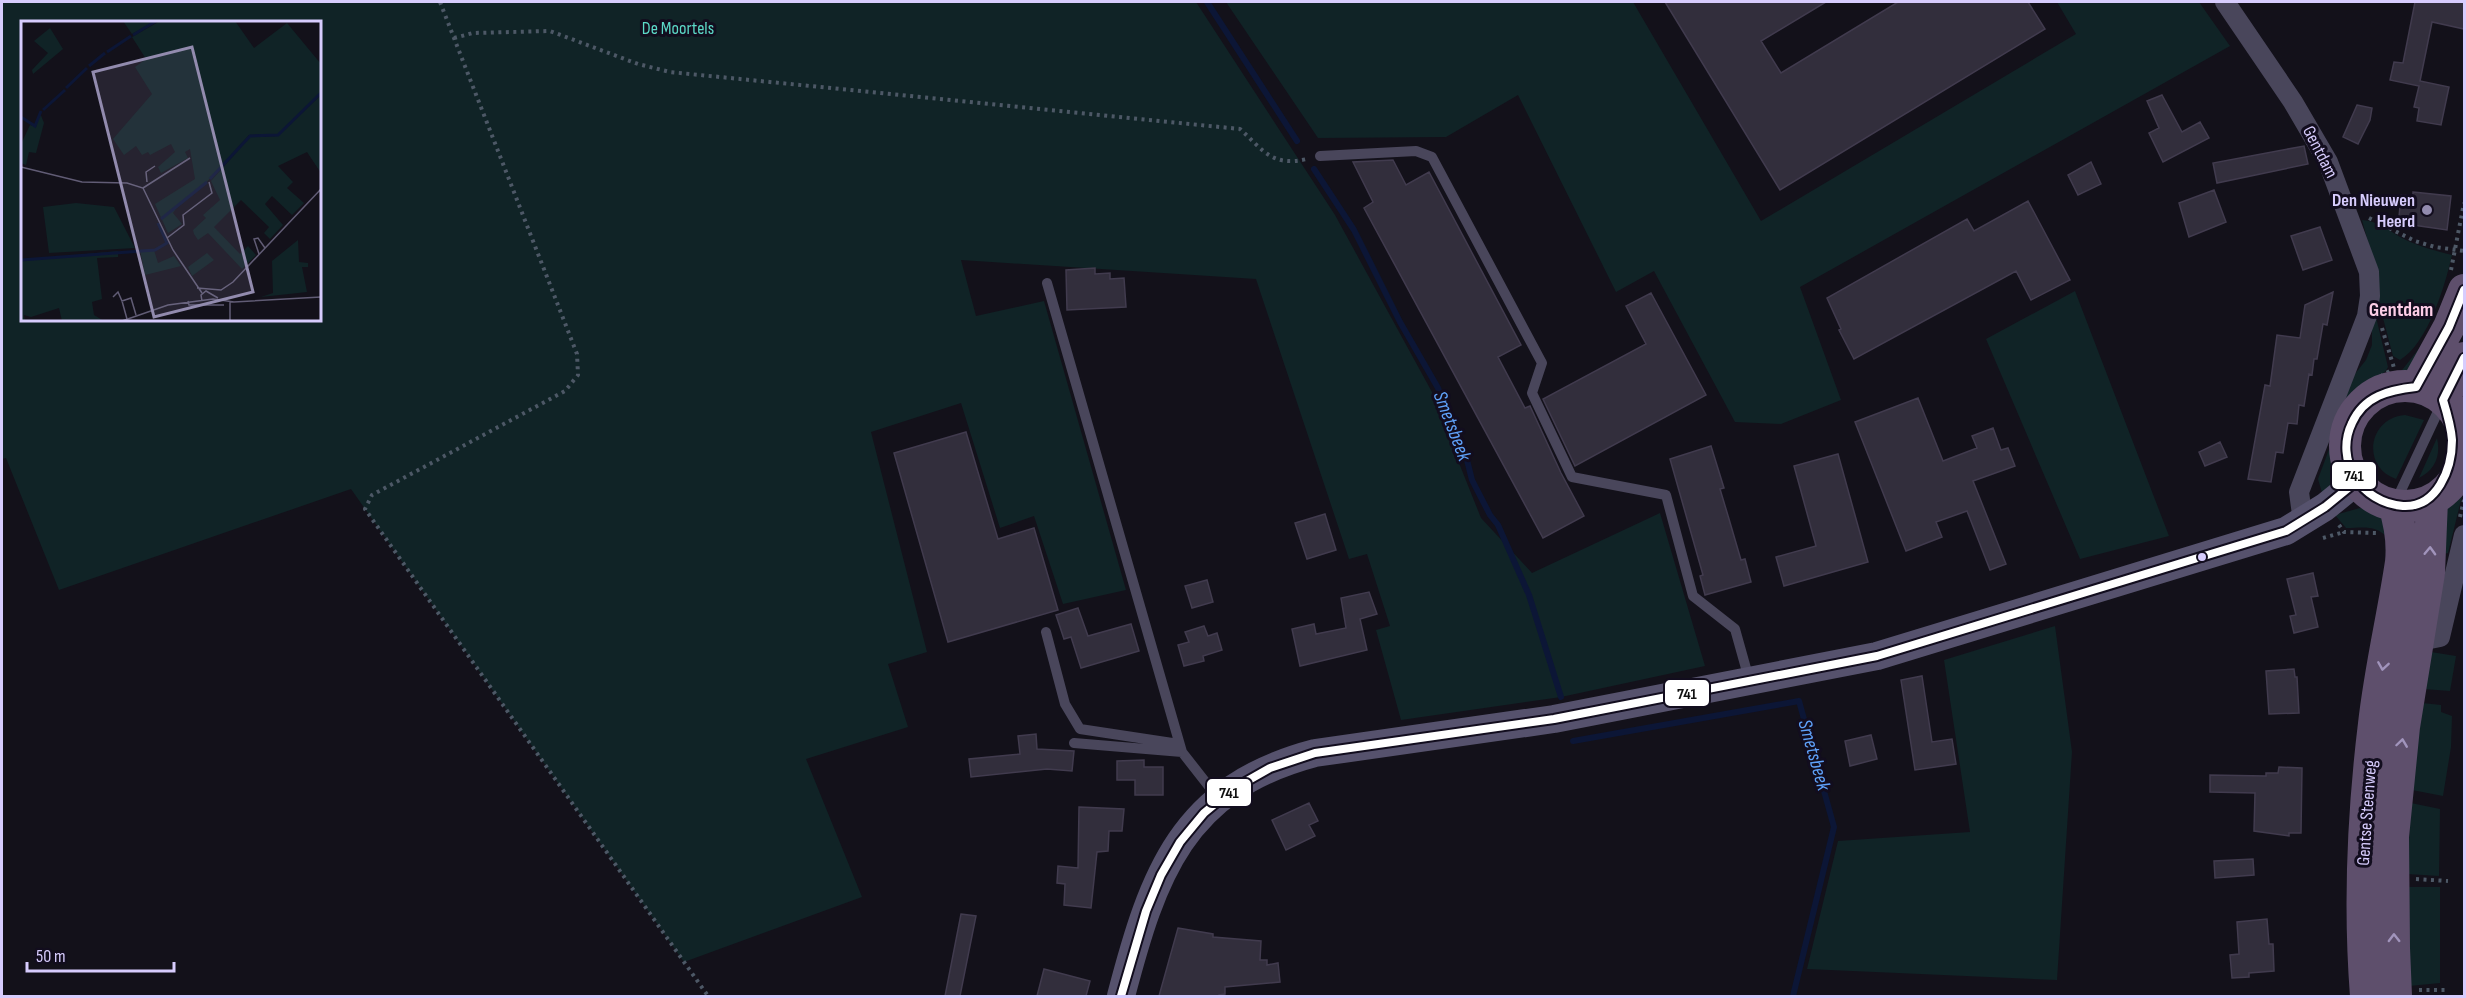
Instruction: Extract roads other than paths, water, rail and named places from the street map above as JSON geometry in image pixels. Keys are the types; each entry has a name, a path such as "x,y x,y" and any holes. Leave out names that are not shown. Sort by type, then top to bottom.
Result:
{"main road":[{"path":"2420,383 2457,330 2464,290"},
{"path":"2420,383 2453,411 2461,424 2464,453 2455,479 2432,500 2407,506 2394,505 2373,497 2357,481 2350,469 2346,448 2349,427 2355,414 2375,394 2420,383 2464,358"},
{"name":"Gentse Steenweg","path":"2366,996 2364,836 2374,723 2404,634 2429,573 2432,500"},
{"name":"Gentse Steenweg","path":"2394,505 2400,522 2403,545 2404,634 2399,764 2393,837 2396,996"}],"street":[{"name":"Gentdam","path":"2225,2 2311,132 2328,162 2369,272 2370,296 2367,316 2299,492 2314,530"},
{"path":"1121,996 1136,938 1152,895 1164,869 1186,833 1219,798 1255,774 1284,761 1316,753 1554,719 1877,656 2286,531 2314,530 2357,481"},
{"path":"2404,634 2430,639 2440,637 2464,536"}],"lane":[{"path":"1320,156 1416,150 1432,157 1542,363 1532,393 1572,477 1666,495 1693,596 1735,629 1750,682"},
{"path":"1047,283 1180,748 1219,798"},
{"path":"2394,505 2420,383"},
{"path":"1046,632 1065,704 1080,729 1180,748"},
{"path":"1074,743 1180,748"}],"waterway":[{"name":"Smetsbeek","path":"1207,2 1297,141"},
{"name":"Smetsbeek","path":"1314,169 1354,230 1400,322 1438,388 1466,456 1472,480 1490,515 1498,525 1529,595 1561,697"},
{"name":"Smetsbeek","path":"1573,741 1799,701 1834,827 1793,996"}],"place":[{"name":"Den Nieuwen Heerd","path":"2427,210"}],"district":[{"name":"Gentdam","path":"2401,310"}],"park label":[{"name":"De Moortels","path":"678,28"}]}
